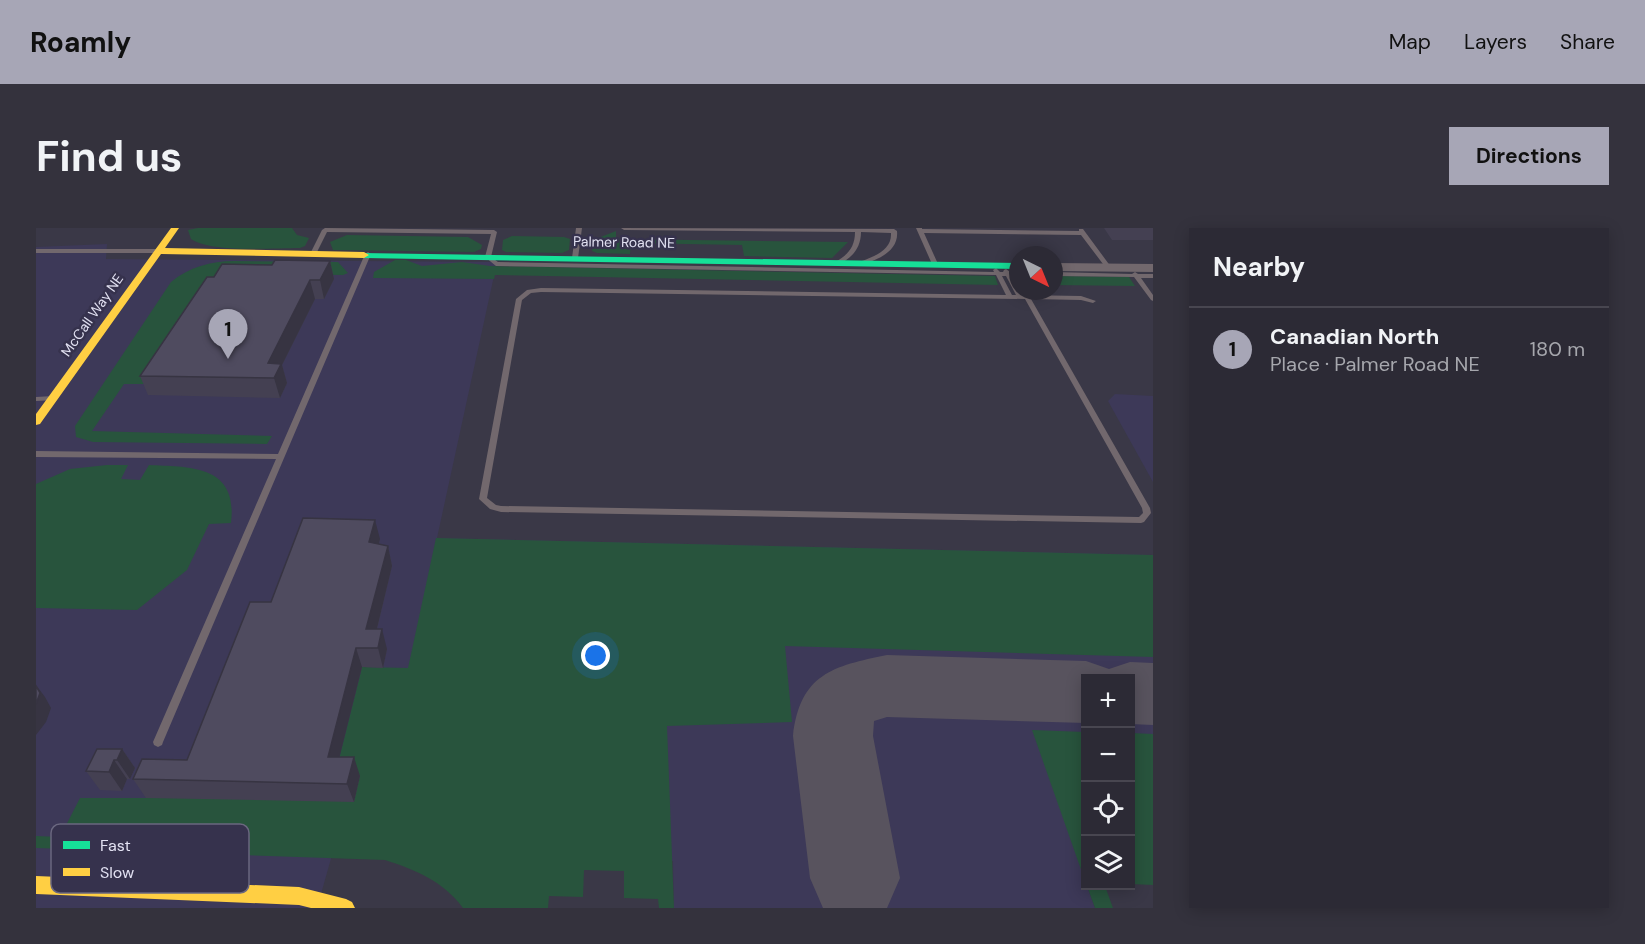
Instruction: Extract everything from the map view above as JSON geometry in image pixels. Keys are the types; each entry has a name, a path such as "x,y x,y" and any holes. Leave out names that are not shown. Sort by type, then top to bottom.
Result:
{"street":[{"name":"McCall Way NE","path":"36,422 175,228"},
{"name":"Palmer Road NE","path":"157,251 575,258 694,264 934,264 1009,270"},
{"path":"1063,267 1108,267 1133,272 1153,268"},
{"path":"36,885 51,886"},
{"path":"227,893 299,896 346,908"}],"lane":[{"path":"575,258 579,228"},
{"path":"624,228 894,231 896,236 892,245 874,259 862,263"},
{"path":"934,264 919,229 1082,231 1108,267"},
{"path":"313,254 325,230 494,232 488,257 496,264 694,264 1009,270"},
{"path":"837,263 849,256 855,249 859,238 858,231"},
{"path":"36,251 157,251"},
{"path":"158,742 368,255"},
{"path":"1063,274 1133,272 1153,276"},
{"path":"1133,272 1153,298"},
{"path":"1009,297 529,291 519,299 483,499 493,507 501,509 1141,520 1147,513 1146,508 1030,300"},
{"path":"1063,297 1093,300"},
{"path":"36,399 53,398"},
{"path":"36,454 281,457"}],"shaded area":[{"path":"107,244 106,259 497,262 437,538 1153,555 1153,867 1135,867 1135,674 1081,674 1081,890 1089,890 1095,908 674,908 673,861 334,848 317,908 36,908 36,247"},
{"path":"1115,394 1153,396 1153,482 1108,401"}],"green space":[{"path":"198,228 292,228 297,235 309,238 305,246 300,248 228,248 191,239 188,230"},
{"path":"616,231 616,239 848,242 832,258 744,256 742,245 631,243 630,254 592,251 593,240"},
{"path":"347,235 468,237 482,245 481,249 474,252 333,250 330,242"},
{"path":"512,236 564,237 570,239 569,250 562,253 502,250 503,240"},
{"path":"395,260 406,260 422,266 462,262 490,266 995,276 998,285 495,275 494,279 373,278 374,272"},
{"path":"234,261 338,262 348,273 343,275 260,274 155,384 124,384 92,431 272,436 267,444 93,442 76,437 75,426 171,282 185,272 201,266"},
{"path":"1063,276 1129,277 1135,286 1063,285"},
{"path":"128,465 121,479 140,480 149,465 181,467 208,473 219,480 227,490 231,504 231,523 209,524 187,570 137,610 36,608 36,484 70,469"},
{"path":"436,538 1153,555 1153,657 785,646 792,722 667,726 674,908 659,908 658,899 624,898 624,871 584,870 583,897 549,896 548,908 463,908 438,884 385,860 249,855 249,824 67,824 80,798 146,798 335,775 362,667 408,668"},
{"path":"1032,730 1081,732 1081,870"},
{"path":"1135,733 1153,734 1153,885 1135,884"},
{"path":"36,836 51,837 51,849 36,848"},
{"path":"1088,890 1106,890 1113,908 1095,908"}],"building":[{"path":"275,260 330,261 320,280 310,280 268,363 281,364 274,378 140,376 207,277 214,277 222,264 272,265"},
{"path":"303,518 375,520 369,542 388,546 366,629 382,629 378,648 356,648 328,757 354,757 347,784 133,779 142,759 187,760 250,602 271,602"},
{"path":"36,686 40,693 36,704"},
{"path":"97,749 122,749 109,772 86,771"}],"taxiway":[{"path":"855,878 833,736 838,710 845,700 858,692 887,686 1081,692"},
{"path":"1135,693 1153,694"}],"traffic: fast":[{"path":"364,255 1009,266"}],"traffic: slow":[{"path":"36,422 175,228"},
{"path":"157,251 364,255"},
{"path":"36,885 51,886"},
{"path":"227,893 299,896 346,908"}],"place":[{"name":"Canadian North","path":"228,359"}]}
